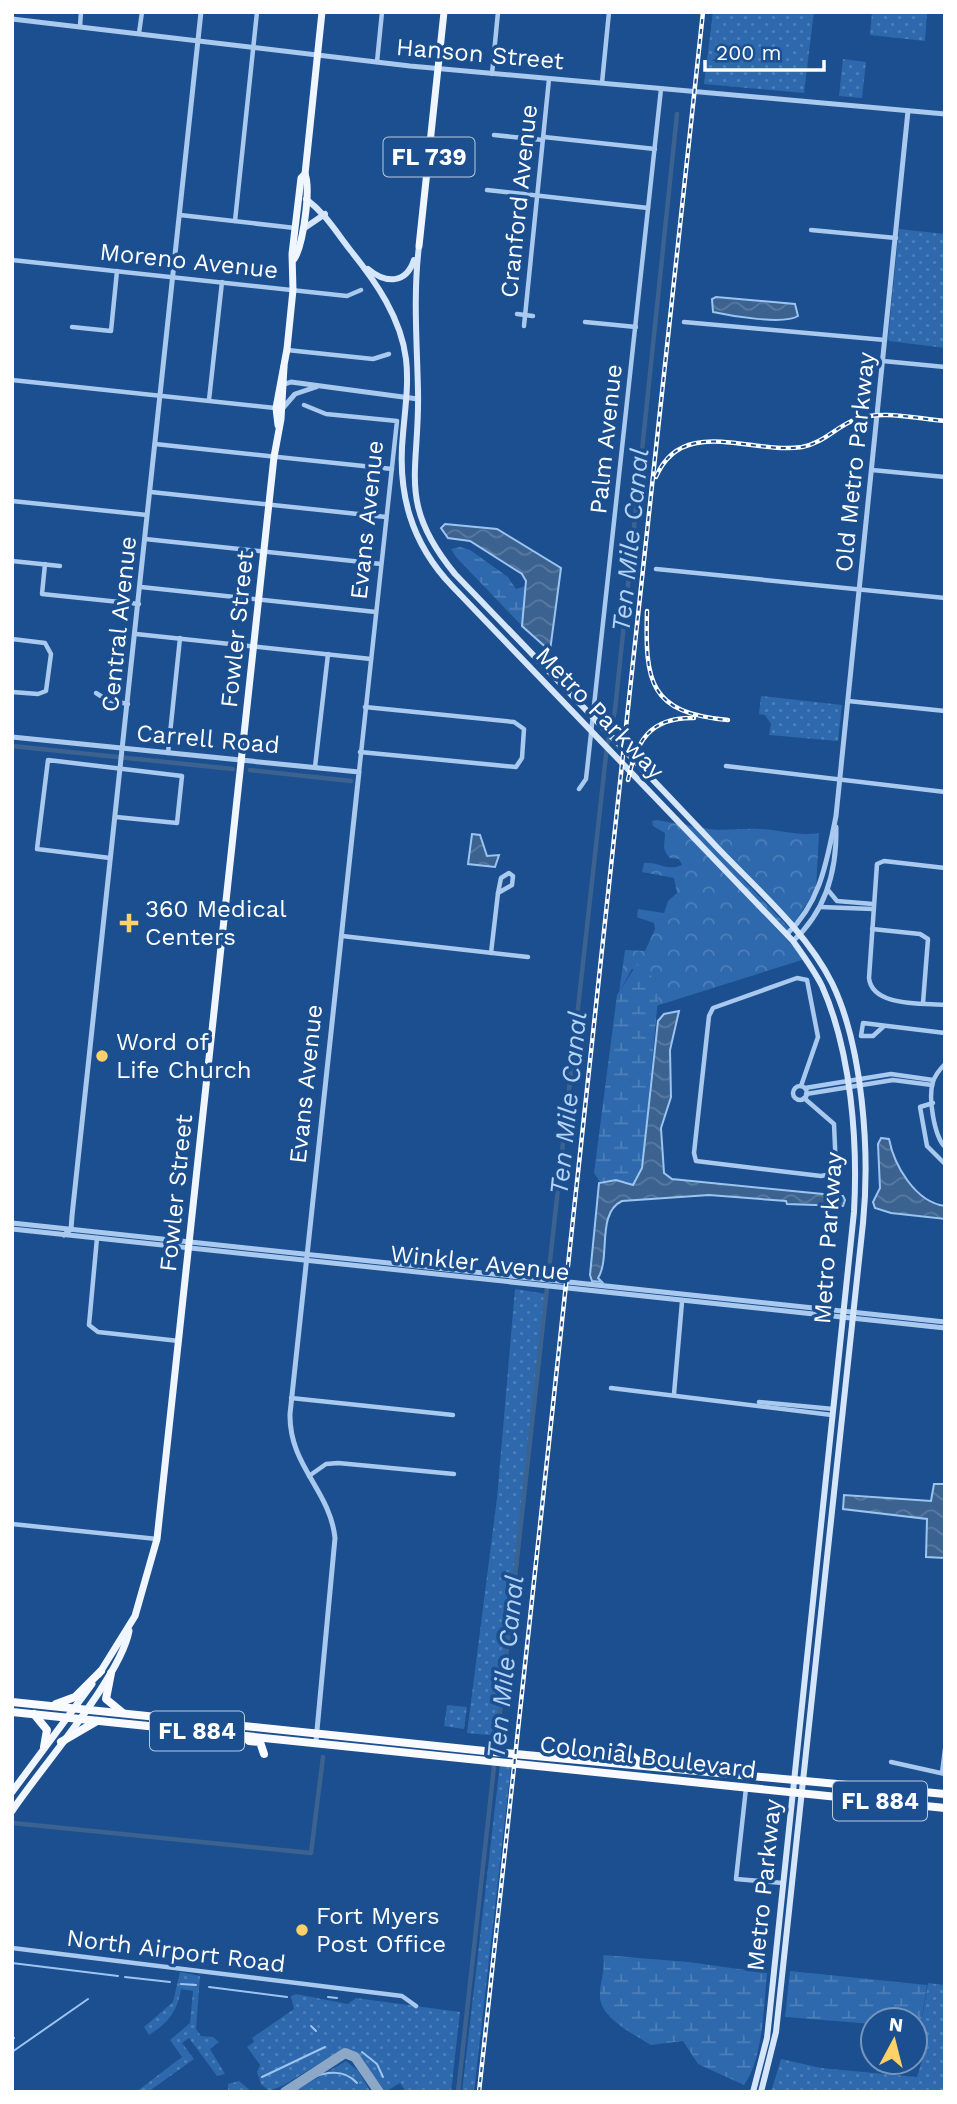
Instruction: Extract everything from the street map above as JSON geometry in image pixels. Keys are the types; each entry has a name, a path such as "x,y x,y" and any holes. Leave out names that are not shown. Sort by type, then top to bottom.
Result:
{"highway":[{"path":"46,1706 71,1700 100,1671"},
{"path":"111,1673 106,1699 125,1715"},
{"name":"Colonial Boulevard","path":"12,1702 488,1755 615,1775 945,1808"},
{"name":"Colonial Boulevard","path":"12,1712 223,1733 316,1737 404,1750 438,1746 488,1755"},
{"path":"34,1714 47,1730 44,1747"},
{"path":"61,1742 97,1721"},
{"path":"223,1733 232,1738 260,1742 264,1754"},
{"path":"621,1747 643,1764"},
{"name":"Colonial Boulevard","path":"503,1757 643,1764 945,1794"},
{"path":"567,1768 610,1768 618,1762"},
{"path":"615,1775 628,1767 670,1771 696,1769"}],"main road":[{"name":"Fowler Street","path":"299,229 306,199 305,174 322,12"},
{"name":"FL 739","path":"418,399 415,300 444,12"},
{"name":"Fowler Street","path":"12,1791 130,1627 142,1600 157,1539 287,350 299,229 300,188 305,174"},
{"name":"FL 739","path":"300,188 306,199"},
{"name":"Metro Parkway","path":"306,199 325,214 359,261 386,300 401,336 406,359 407,398 401,473 406,508 421,544 443,576 586,726 790,931"},
{"path":"299,229 325,214"},
{"path":"359,261 379,277 396,280 409,271 419,246"},
{"name":"Metro Parkway","path":"418,399 413,482 428,533 455,574 692,821 823,968 838,997 858,1083 866,1145 866,1187 853,1316 783,1883 767,2038 753,2092"},
{"name":"Metro Parkway","path":"796,939 829,1004 848,1088 855,1171 798,1778"},
{"name":"Fowler Street","path":"15,1807 111,1673 127,1643 130,1627"},
{"path":"15,1807 16,1794 31,1765"},
{"name":"Metro Parkway","path":"761,2092 774,2048 796,1793"}],"street":[{"path":"20,12 20,20"},
{"path":"80,26 81,12"},
{"path":"139,33 142,12"},
{"name":"Central Avenue","path":"71,1229 201,12"},
{"path":"235,221 257,12"},
{"path":"377,62 382,12"},
{"path":"492,74 498,12"},
{"path":"602,83 609,12"},
{"name":"Hanson Street","path":"12,19 439,69 945,114"},
{"name":"Cranford Avenue","path":"524,326 549,79"},
{"name":"Palm Avenue","path":"579,789 586,779 661,89"},
{"name":"Old Metro Parkway","path":"796,939 820,907 834,866 836,816 908,111"},
{"path":"494,135 655,149"},
{"path":"487,190 648,208"},
{"path":"180,215 299,229"},
{"path":"811,230 896,238"},
{"name":"Moreno Avenue","path":"12,260 347,296 361,290"},
{"path":"72,327 111,331 117,271"},
{"path":"209,400 222,282"},
{"path":"517,314 533,316"},
{"path":"585,322 636,327"},
{"path":"684,322 885,340"},
{"path":"287,350 373,359 389,354"},
{"path":"883,361 945,367"},
{"path":"12,380 279,408 295,394 322,386"},
{"path":"282,384 322,386 418,399"},
{"name":"Evans Avenue","path":"304,405 326,414 397,421 291,1398 292,1440 308,1477 329,1511 335,1538 316,1737"},
{"path":"155,444 392,469"},
{"path":"872,470 945,477"},
{"path":"150,492 387,517"},
{"path":"12,501 148,515"},
{"path":"145,539 382,564"},
{"path":"12,561 60,566"},
{"path":"45,564 42,594 139,604"},
{"path":"656,569 945,597"},
{"path":"141,587 376,612"},
{"path":"136,634 371,659"},
{"path":"168,753 180,638"},
{"path":"12,639 45,643 51,654 46,691 37,694 12,692"},
{"path":"315,767 328,654"},
{"path":"96,693 107,701 128,704"},
{"path":"848,701 945,711"},
{"path":"360,752 516,767 523,754 524,729 521,724 365,707"},
{"name":"Carrell Road","path":"12,737 359,772"},
{"path":"111,859 37,849 47,762 51,759 121,765 177,773 183,781 177,823 116,817"},
{"path":"726,766 945,792"},
{"name":"Old Metro Parkway","path":"790,931 816,895 836,816"},
{"path":"829,852 834,866"},
{"path":"945,867 879,863 875,869 869,978 872,988 882,997 945,1005"},
{"path":"491,953 498,894 504,874 513,876 512,885 498,894"},
{"path":"828,890 836,904"},
{"path":"820,907 836,904 873,906"},
{"path":"872,929 920,934 928,939 923,1003"},
{"path":"342,936 528,957"},
{"path":"797,978 807,980 818,1037 804,1092 834,1124 836,1168 832,1174 808,1175 696,1161 695,1139 709,1016 713,1008 797,978"},
{"path":"884,1026 873,1036 862,1035 863,1023 945,1033"},
{"path":"945,1064 932,1083 938,1138 945,1147"},
{"path":"804,1092 846,1080 858,1083 897,1080 932,1083"},
{"path":"804,1092 848,1088 858,1083"},
{"path":"933,1103 920,1107 927,1146 945,1164"},
{"name":"Winkler Avenue","path":"12,1223 307,1258 716,1298 843,1315"},
{"name":"Winkler Avenue","path":"12,1229 189,1245"},
{"path":"64,1235 71,1229"},
{"path":"97,1238 88,1320 93,1329 179,1341"},
{"name":"Winkler Avenue","path":"307,1258 558,1290 843,1315 945,1328"},
{"path":"618,1296 638,1290"},
{"path":"674,1394 682,1302 690,1298 716,1298"},
{"name":"Winkler Avenue","path":"853,1316 945,1322"},
{"path":"611,1388 833,1412"},
{"path":"291,1398 453,1415"},
{"path":"308,1477 320,1467 338,1463 454,1474"},
{"path":"12,1524 157,1539"},
{"path":"891,1762 943,1773 945,1749"},
{"path":"746,1788 736,1879 783,1883"},
{"name":"North Airport Road","path":"12,1948 402,1996 416,2006"}],"green space":[{"path":"713,12 814,12 804,93 704,84"},
{"path":"872,12 927,12 925,41 870,35"},
{"path":"843,59 866,62 862,98 839,96"},
{"path":"899,229 945,234 945,348 889,341"},
{"path":"460,547 470,550 508,577 516,589 525,586 522,626 456,557 451,549"},
{"path":"761,696 842,705 838,741 769,735 771,724 765,715 759,714"},
{"path":"652,821 678,824 805,959 656,1006 659,988 632,969 619,992 625,950 645,951 655,929 654,923 637,917 638,909 664,913 668,901 677,893 674,878 642,872 644,863 667,867 682,865 679,859 670,858 665,852 665,833 653,826"},
{"path":"684,824 694,827 790,929 787,931"},
{"path":"702,828 819,833 816,889 793,925"},
{"path":"637,964 649,973 659,988 642,1168 633,1185 600,1182 594,1173 617,995"},
{"path":"515,1289 546,1294 498,1736 467,1733 497,1498"},
{"path":"447,1705 467,1707 464,1729 444,1726"},
{"path":"500,1764 511,1766 474,2092 462,2092"},
{"path":"603,1955 688,1962 767,1973 759,2047 744,2085 698,2064 683,2041 651,2045 613,2019 602,2006 600,1998"},
{"path":"790,1971 927,1985 924,2006 859,2006 859,2023 785,2017"},
{"path":"180,1972 200,1976 196,2029 201,2036 213,2037 219,2042 210,2049 225,2074 217,2076 189,2038 182,2043 194,2059 148,2092 136,2092 182,2057 170,2040 190,2023 193,1991 181,1989 174,2010 155,2031 149,2035 144,2027 173,2002"},
{"path":"928,1983 945,1985 945,2092 771,2092 781,2059 821,2068 859,2072 859,2076 929,2076 929,2006 924,2006"},
{"path":"296,1994 348,2004 356,1998 460,2012 451,2092 406,2092 400,2083 385,2092 357,2053 345,2048 284,2085 269,2091 261,2084 257,2072 260,2065 247,2047 254,2042 252,2038 294,2009 291,1996"},
{"path":"346,2061 358,2071 371,2092 293,2092"},
{"path":"239,2081 252,2092 228,2092 228,2084"}],"water":[{"path":"716,297 795,304 798,316 770,320 713,312 712,299"},
{"path":"445,524 497,529 561,568 550,651 522,626 526,581 522,574 470,541 448,538 441,528"},
{"path":"472,834 480,835 487,856 499,855 495,867 468,864"},
{"path":"679,1011 670,1050 671,1097 661,1128 664,1173 672,1179 843,1196 845,1200 843,1206 787,1204 786,1201 709,1195 622,1201 614,1207 606,1225 604,1259 598,1278 602,1282 592,1281 590,1275 599,1183 616,1180 633,1185 642,1168 658,1021 664,1014"},
{"path":"881,1138 889,1139 901,1171 915,1190 924,1198 945,1206 945,1219 891,1213 875,1208 873,1202 880,1188 878,1144"},
{"path":"934,1484 945,1484 945,1558 926,1557 927,1519 843,1509 844,1495 931,1501"}],"waterway":[{"name":"Ten Mile Canal","path":"458,2092 607,746 615,710 677,114"},
{"path":"12,746 233,769"},
{"path":"250,770 351,781"},
{"path":"13,1823 311,1853 323,1757"},
{"path":"12,1963 118,1976"},
{"path":"125,1977 170,1982"},
{"path":"181,1984 196,1985"},
{"path":"209,1987 287,1997"},
{"path":"328,1997 337,1998"},
{"path":"12,2052 88,1999"},
{"path":"311,2026 316,2031"},
{"path":"262,2077 325,2047"},
{"path":"362,2052 377,2064 383,2077"},
{"path":"282,2092 310,2078 330,2073 349,2076 357,2083"}],"taxiway":[{"path":"285,2092 345,2053 355,2057 379,2092"}],"railway":[{"path":"479,2092 703,12"},
{"path":"656,477 668,458 683,447 700,442 802,447 816,442 847,423 865,417 887,415 945,421"},
{"path":"647,611 648,657 657,690 667,701 682,710 728,720"},
{"path":"628,780 636,754 648,734 666,722 694,718"}],"place":[{"name":"360 Medical Centers","path":"129,923"},
{"name":"Word of Life Church","path":"102,1056"},
{"name":"Fort Myers Post Office","path":"302,1930"}]}
